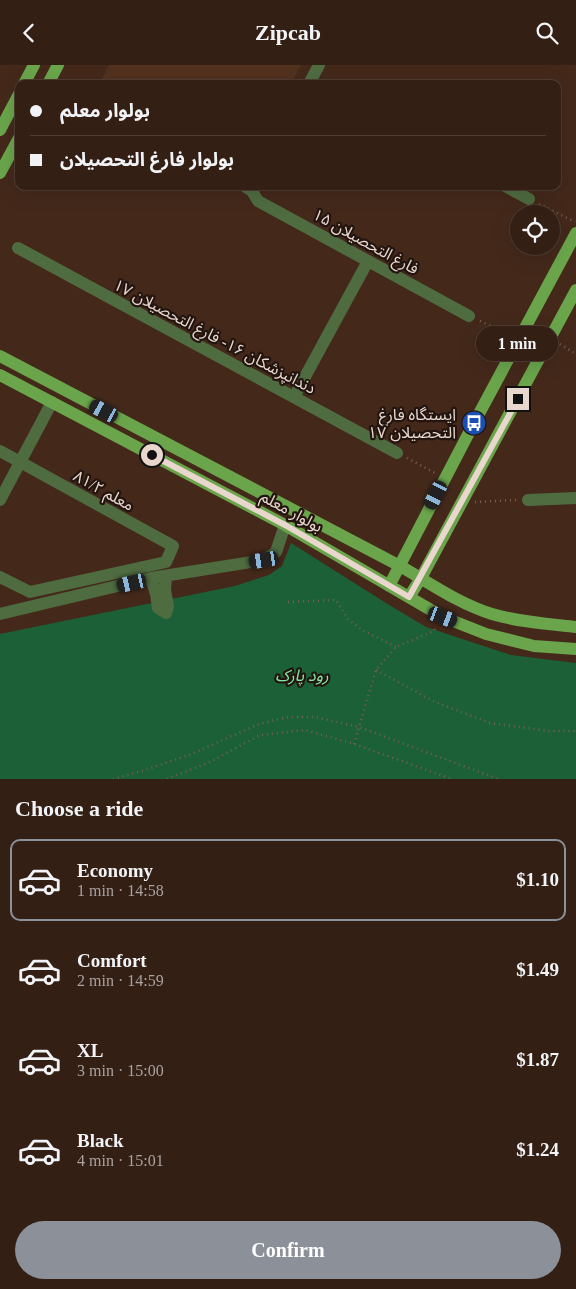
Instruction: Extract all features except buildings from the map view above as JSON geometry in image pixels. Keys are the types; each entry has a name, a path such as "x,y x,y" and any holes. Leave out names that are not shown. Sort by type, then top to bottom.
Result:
{"main road":[{"path":"26,80 34,65"},
{"path":"54,80 58,65"},
{"path":"0,130 15,101"},
{"path":"0,173 15,145"},
{"path":"389,586 576,233"},
{"path":"409,597 550,338 572,306 576,290"},
{"name":"بولوار معلم","path":"0,355 400,566 453,598 492,614 538,623 576,627"},
{"name":"بولوار معلم","path":"0,375 285,525 443,617 486,634 515,641 576,649"}],"street":[{"path":"312,80 319,65"},
{"name":"فارغ التحصیلان ۱۵","path":"251,190 258,201 469,316"},
{"path":"512,190 529,199"},
{"name":"دندانپزشکان ۱۶- فارغ التحصیلان ۱۷","path":"18,248 397,453"},
{"path":"294,397 368,261"},
{"path":"0,500 52,402"},
{"name":"معلم ۸۱/۲","path":"0,451 173,545 166,562 30,593 0,577"},
{"path":"528,500 576,498"},
{"path":"0,614 151,578 264,560 276,552 285,525"},
{"path":"151,578 158,608 166,613 168,606 165,590 166,576"}],"path":[{"path":"529,199 576,222"},
{"path":"469,316 519,339"},
{"path":"550,338 576,354"},
{"path":"397,453 445,478"},
{"path":"461,503 528,500"},
{"path":"288,602 336,600 348,619 362,630 396,647"},
{"path":"354,743 376,670 396,647 434,631 443,617"},
{"path":"376,670 433,701 490,723 549,731 576,731"},
{"path":"113,779 189,755 259,724 288,717 315,717 359,727 498,779"},
{"path":"167,779 210,762 260,735 306,730 354,743 452,779"}],"shaded area":[{"path":"109,65 301,65 293,80 101,80"}],"green space":[{"name":"رود پارک","path":"291,543 426,627 511,655 576,663 576,779 0,779 0,634 235,586 269,575 282,566"}],"place":[{"name":"ایستگاه فارغ التحصیلان ۱۷","path":"474,423"}],"route":[{"path":"152,455 285,525 409,597 518,399"}]}
